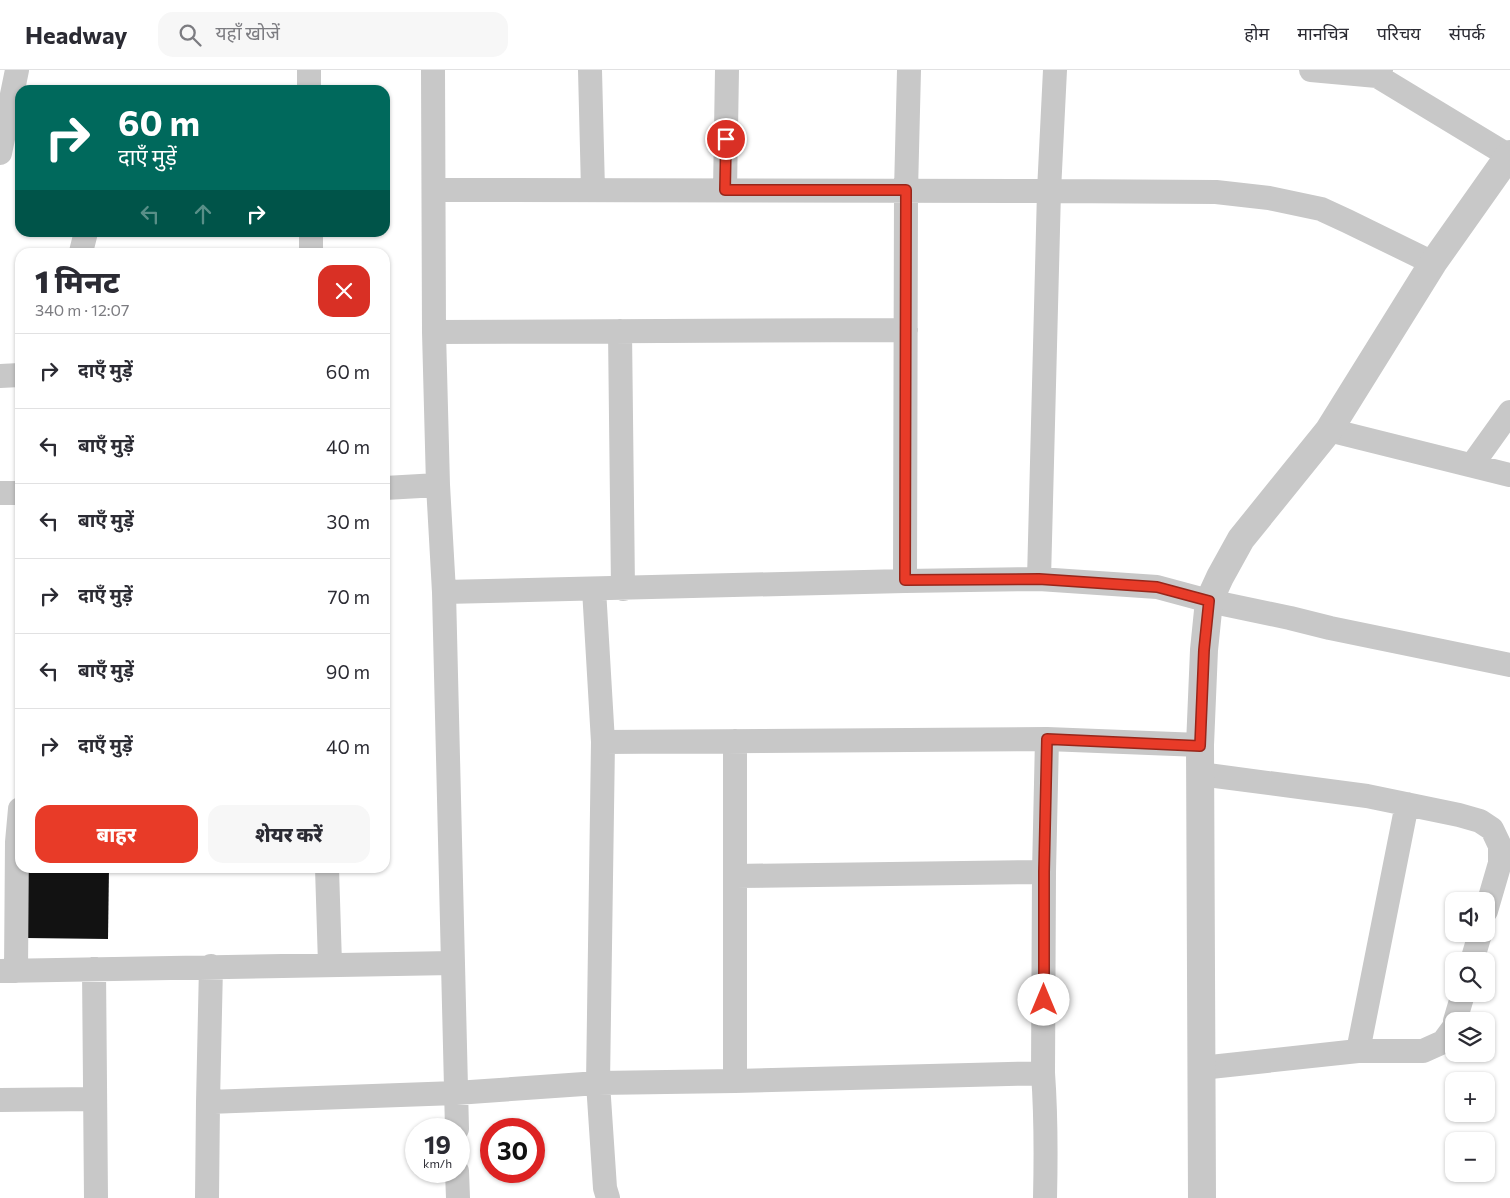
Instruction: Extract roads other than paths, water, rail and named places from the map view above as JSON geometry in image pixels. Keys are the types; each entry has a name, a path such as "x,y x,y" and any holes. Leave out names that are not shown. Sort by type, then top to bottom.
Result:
{"street":[{"path":"16,85 17,70"},
{"path":"308,70 309,85"},
{"path":"433,70 434,332 438,485 444,592 456,1118"},
{"path":"590,70 593,190"},
{"path":"725,190 727,70"},
{"path":"905,580 906,190 909,70"},
{"path":"1039,579 1049,191 1055,70"},
{"path":"1202,1198 1200,746 1204,650 1209,601 1241,539 1328,430 1433,263 1509,155 1379,73 1312,70"},
{"path":"0,153 14,111 15,97"},
{"path":"434,190 1216,192 1269,198 1321,209 1433,263"},
{"path":"434,332 906,330"},
{"path":"620,331 623,589"},
{"path":"0,376 15,375"},
{"path":"1472,465 1510,412"},
{"path":"1328,430 1510,475"},
{"path":"390,488 438,485"},
{"path":"0,493 15,493"},
{"path":"444,592 594,590 905,580 1039,579 1157,587 1209,601 1330,628 1510,665"},
{"path":"594,590 603,742 598,1083 605,1188 608,1198"},
{"path":"603,742 1047,739 1200,746"},
{"path":"1045,1198 1044,872 1047,739"},
{"path":"735,741 735,1081"},
{"path":"1200,774 1367,796 1480,821 1492,829 1500,846 1500,863 1492,892"},
{"path":"1358,1051 1407,804"},
{"path":"12,842 8,971 453,963"},
{"path":"735,876 1044,872"},
{"path":"327,873 330,964"},
{"path":"207,1198 211,966"},
{"path":"94,969 96,1198"},
{"path":"1201,1068 1358,1051 1423,1051 1445,1039"},
{"path":"208,1102 456,1093 598,1083 1044,1073"},
{"path":"0,1100 95,1099"},
{"path":"457,1183 458,1198"}]}
